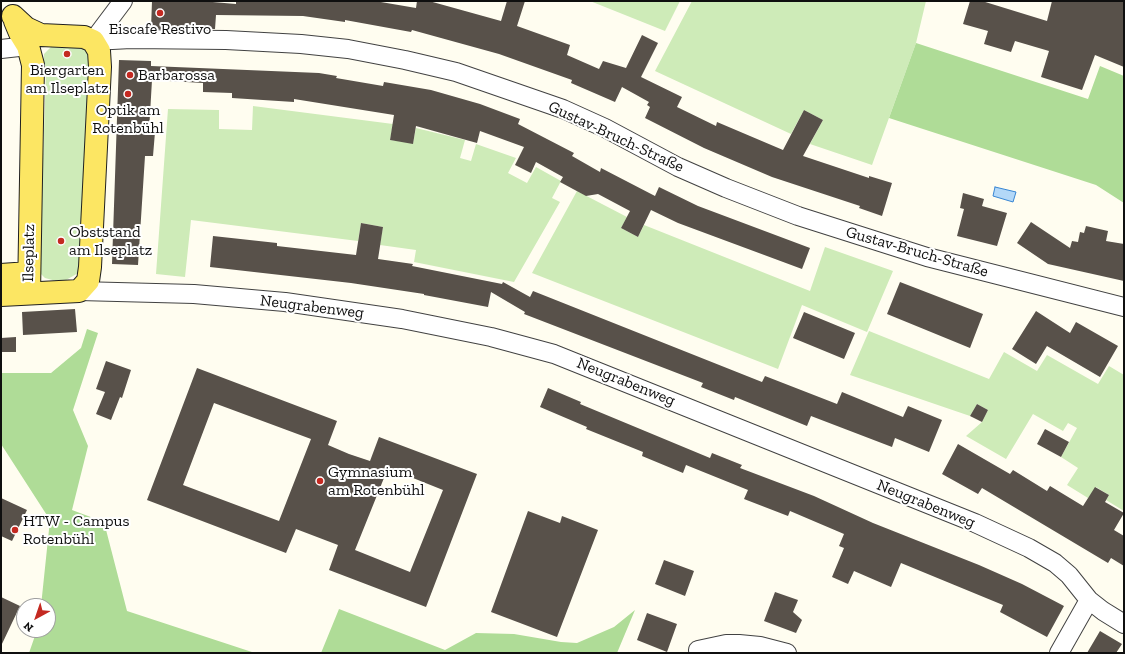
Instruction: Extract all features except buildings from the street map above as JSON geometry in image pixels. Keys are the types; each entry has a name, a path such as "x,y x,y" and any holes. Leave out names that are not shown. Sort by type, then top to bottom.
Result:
{"main road":[{"name":"Ilseplatz","path":"13,9 20,33 34,40 29,283 79,291"},
{"path":"34,40 84,37 93,41 99,51 100,67 90,269 88,281 79,291"},
{"path":"1,275 29,283"},
{"path":"1,296 29,283"}],"street":[{"path":"93,41 123,1"},
{"name":"Gustav-Bruch-Straße","path":"93,41 131,39 226,40 301,44 348,49 456,72 563,109 605,128 678,167 726,188 798,216 896,248 1124,307"},
{"path":"1,49 34,40"},
{"name":"Neugrabenweg","path":"79,291 194,294 284,302 402,319 491,337 554,354 975,523 1029,548 1062,569 1089,600 1124,624"},
{"path":"1059,653 1089,600"},
{"path":"698,650 726,644 739,644 760,646 788,653"}],"green space":[{"path":"590,1 680,1 665,31"},
{"path":"692,1 926,1 916,43 872,165 810,144 823,120 804,110 791,134 655,71"},
{"path":"916,43 1088,99 1100,66 1124,76 1124,203 1096,185 889,118"},
{"path":"52,46 84,47 91,56 80,272 66,280 56,281 45,278 39,272 46,73 43,69 44,54"},
{"path":"253,106 393,124 390,140 413,143 416,128 465,140 460,158 471,161 476,144 516,158 508,173 527,183 536,167 561,181 552,198 560,202 514,282 414,262 416,250 380,245 383,227 361,223 358,241 191,220 185,277 156,274 168,109 219,110 219,129 252,130"},
{"path":"577,191 627,217 621,228 638,237 644,225 810,291 825,247 893,271 867,332 802,305 778,369 532,273"},
{"path":"87,329 98,333 73,410 88,446 72,510 104,522 127,611 255,653 29,653 34,638 56,638 56,598 42,598 50,520 1,444 1,373 51,373 81,348"},
{"path":"869,331 989,379 1004,352 1037,371 1047,355 1098,384 1109,366 1124,375 1124,511 1106,500 1109,495 1096,487 1088,498 1067,485 1078,468 1061,457 1077,428 1068,423 1063,431 1033,414 1006,459 966,436 982,422 988,410 977,404 970,416 850,375"},
{"path":"339,609 445,650 476,633 514,634 561,642 577,643 614,627 635,610 617,653 321,653"}],"water":[{"path":"995,187 1016,192 1013,202 993,196"}],"place":[{"name":"Eiscafe Restivo","path":"160,13"},
{"name":"Biergarten am Ilseplatz","path":"67,54"},
{"name":"Barbarossa","path":"130,75"},
{"name":"Optik am Rotenbühl","path":"128,94"},
{"name":"Obststand am Ilseplatz","path":"61,241"},
{"name":"Gymnasium am Rotenbühl","path":"320,481"},
{"name":"HTW - Campus Rotenbühl","path":"15,530"}]}
